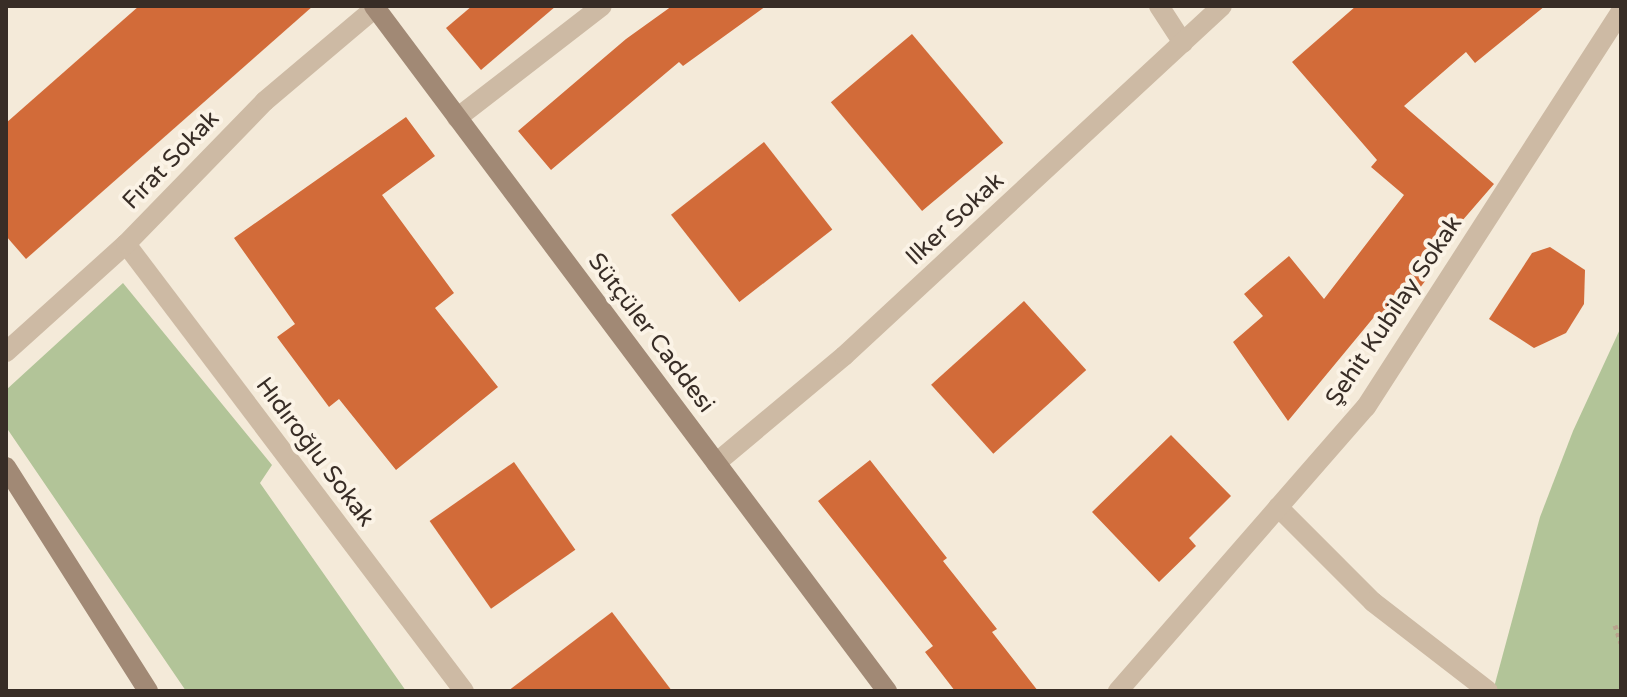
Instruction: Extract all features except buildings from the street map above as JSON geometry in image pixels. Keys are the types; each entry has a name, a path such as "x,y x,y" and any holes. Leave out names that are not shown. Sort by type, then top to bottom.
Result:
{"street":[{"path":"457,118 602,6"},
{"path":"1159,6 1183,43"},
{"name":"Ilker Sokak","path":"716,463 844,356 1222,6"},
{"name":"Sütçüler Caddesi","path":"375,7 887,691"},
{"name":"Fırat Sokak","path":"6,352 126,244 265,101 375,7"},
{"name":"Şehit Kubilay Sokak","path":"1118,691 1366,407 1621,11"},
{"name":"Hıdıroğlu Sokak","path":"126,244 464,691"},
{"path":"6,467 148,691"},
{"path":"1278,507 1373,602 1488,691"}],"path":[{"path":"1615,625 1621,643"}],"green space":[{"path":"123,283 272,465 260,483 406,691 186,691 6,427 6,390"},
{"path":"1621,327 1621,691 1493,691 1540,517 1573,431"}]}
